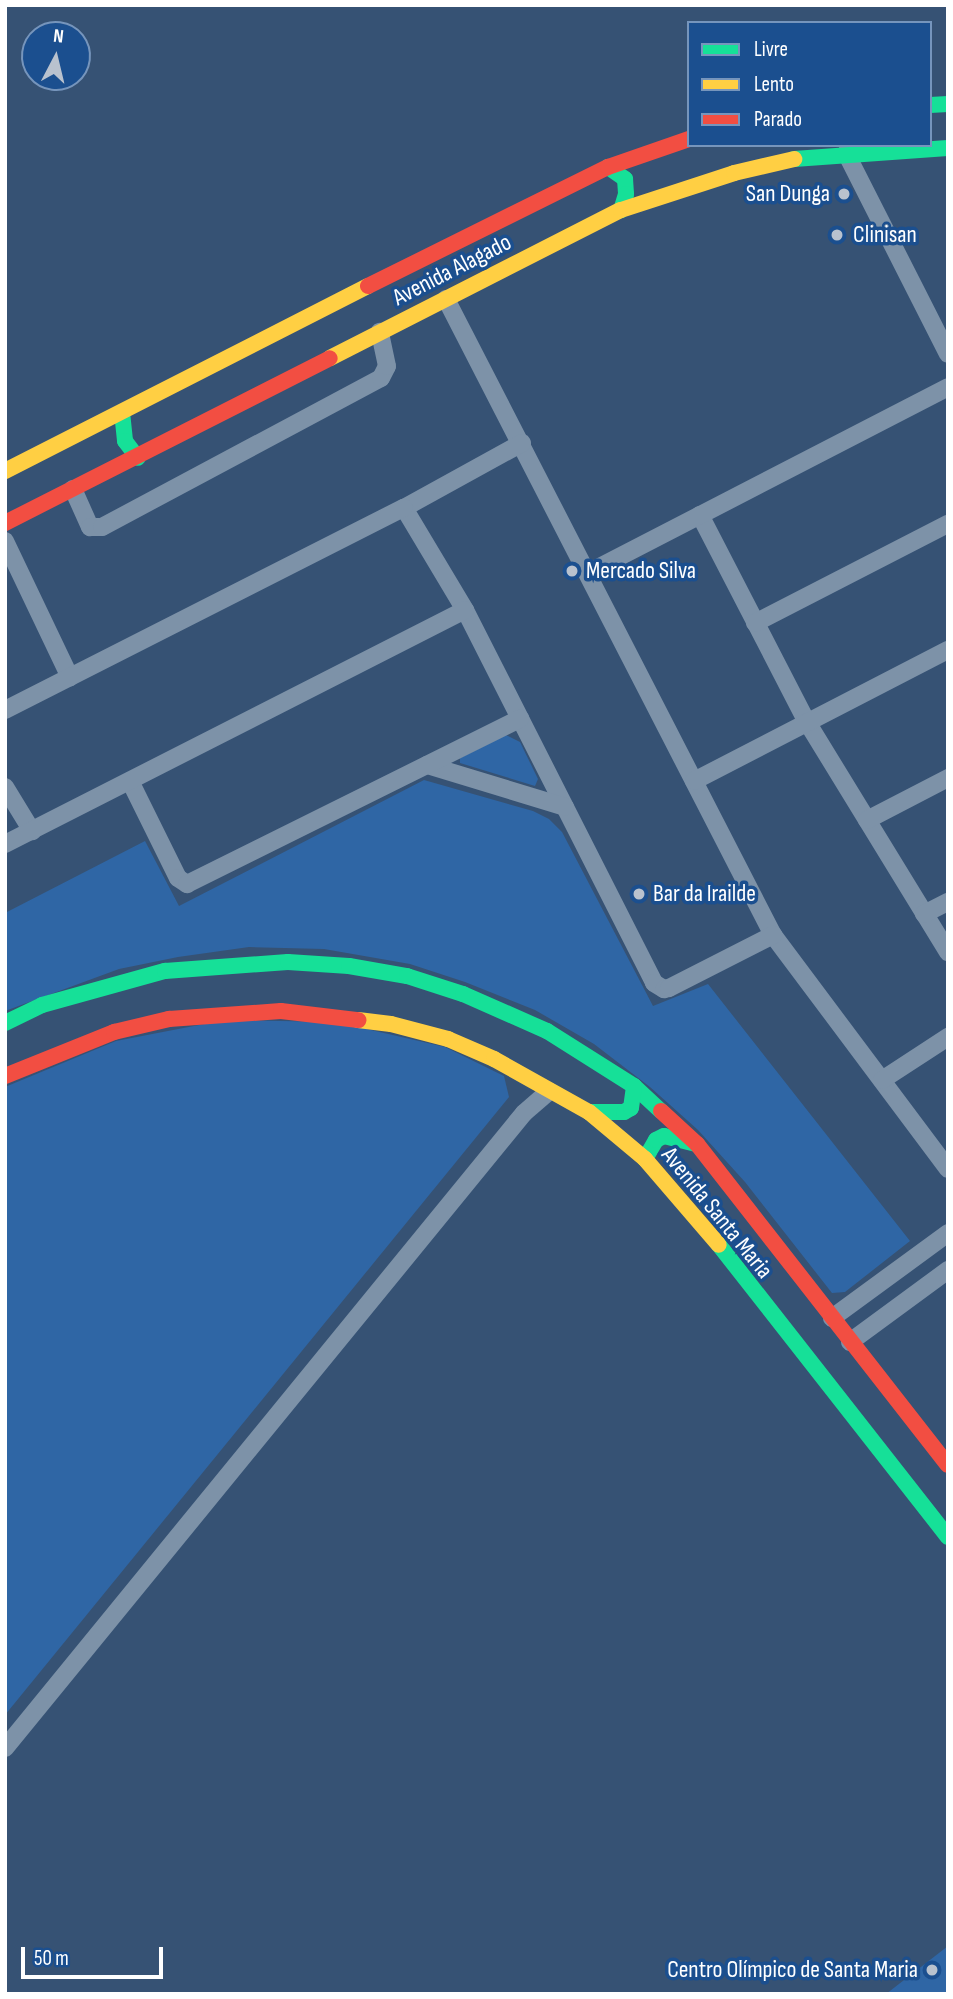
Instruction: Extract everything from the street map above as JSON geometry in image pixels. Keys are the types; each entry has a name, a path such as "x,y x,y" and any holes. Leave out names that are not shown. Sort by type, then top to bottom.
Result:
{"main road":[{"name":"Avenida Alagado","path":"5,471 382,278 608,167 687,140"},
{"name":"Avenida Alagado","path":"5,523 138,458 621,211 734,173 790,159 948,148"},
{"path":"608,167 625,179 626,194 621,211"},
{"path":"122,412 125,441 138,458"},
{"name":"Avenida Santa Maria","path":"5,1023 42,1005 165,971 288,962 349,966 407,976 463,994 547,1031 634,1086 697,1144 948,1465"},
{"name":"Avenida Santa Maria","path":"5,1076 114,1032 169,1019 281,1011 391,1024 448,1040 513,1069 589,1112 645,1159 703,1223 752,1291 947,1536"},
{"path":"589,1112 625,1112 631,1108 634,1086"},
{"path":"645,1159 656,1140 664,1136 697,1144"}],"street":[{"path":"846,153 948,354"},
{"path":"446,299 773,935 948,1169"},
{"path":"73,489 90,527 102,527 382,378 387,371 380,332"},
{"path":"588,573 948,387"},
{"path":"5,710 404,508 522,443"},
{"path":"404,508 465,610 658,987 669,988 773,935"},
{"path":"700,515 807,722 948,952"},
{"path":"755,623 948,524"},
{"path":"5,541 70,677"},
{"path":"5,844 465,610"},
{"path":"694,780 948,650"},
{"path":"130,781 178,878 187,884 520,719"},
{"path":"427,765 565,807"},
{"path":"867,820 948,778"},
{"path":"5,787 32,831"},
{"path":"924,914 948,902"},
{"path":"882,1080 948,1037"},
{"path":"5,1748 524,1113 549,1091"},
{"path":"832,1318 948,1233"},
{"path":"850,1342 948,1270"}],"shaded area":[{"path":"506,735 520,742 538,779 535,786 460,763 460,758"},
{"path":"424,780 533,811 549,819 562,832 653,1006 708,984 910,1241 845,1292 832,1293 745,1182 698,1130 650,1087 594,1044 535,1010 465,982 410,964 324,949 249,947 119,969 5,1011 5,913 145,841 179,906"},
{"path":"225,1020 336,1022 445,1047 504,1076 509,1097 5,1715 5,1087 116,1041"},
{"name":"Centro Olímpico de Santa Maria","path":"948,1946 948,1994 886,1994"}],"traffic: fast":[{"path":"932,105 948,104"},
{"path":"794,159 948,148"},
{"path":"608,167 625,179 626,194 621,210"},
{"path":"122,412 125,441 138,458"},
{"path":"5,1023 42,1005 165,971 288,962 349,966 407,976 463,994 547,1031 634,1086 661,1111"},
{"path":"589,1112 624,1112 631,1108 634,1086"},
{"path":"645,1159 656,1140 664,1136 696,1144"},
{"path":"719,1245 948,1537"}],"traffic: slow":[{"path":"330,358 621,210 734,173 794,159"},
{"path":"5,471 368,286"},
{"path":"358,1020 391,1024 448,1039 494,1059 589,1112 645,1159 719,1245"}],"traffic: jam":[{"path":"368,286 608,167 687,140"},
{"path":"5,523 330,358"},
{"path":"5,1076 114,1032 169,1019 281,1011 358,1020"},
{"path":"661,1111 697,1144 948,1465"}],"place":[{"name":"San Dunga","path":"844,194"},
{"name":"Clinisan","path":"837,235"},
{"name":"Mercado Silva","path":"572,571"},
{"name":"Bar da Irailde","path":"639,894"},
{"name":"Centro Olímpico de Santa Maria","path":"932,1970"}]}
